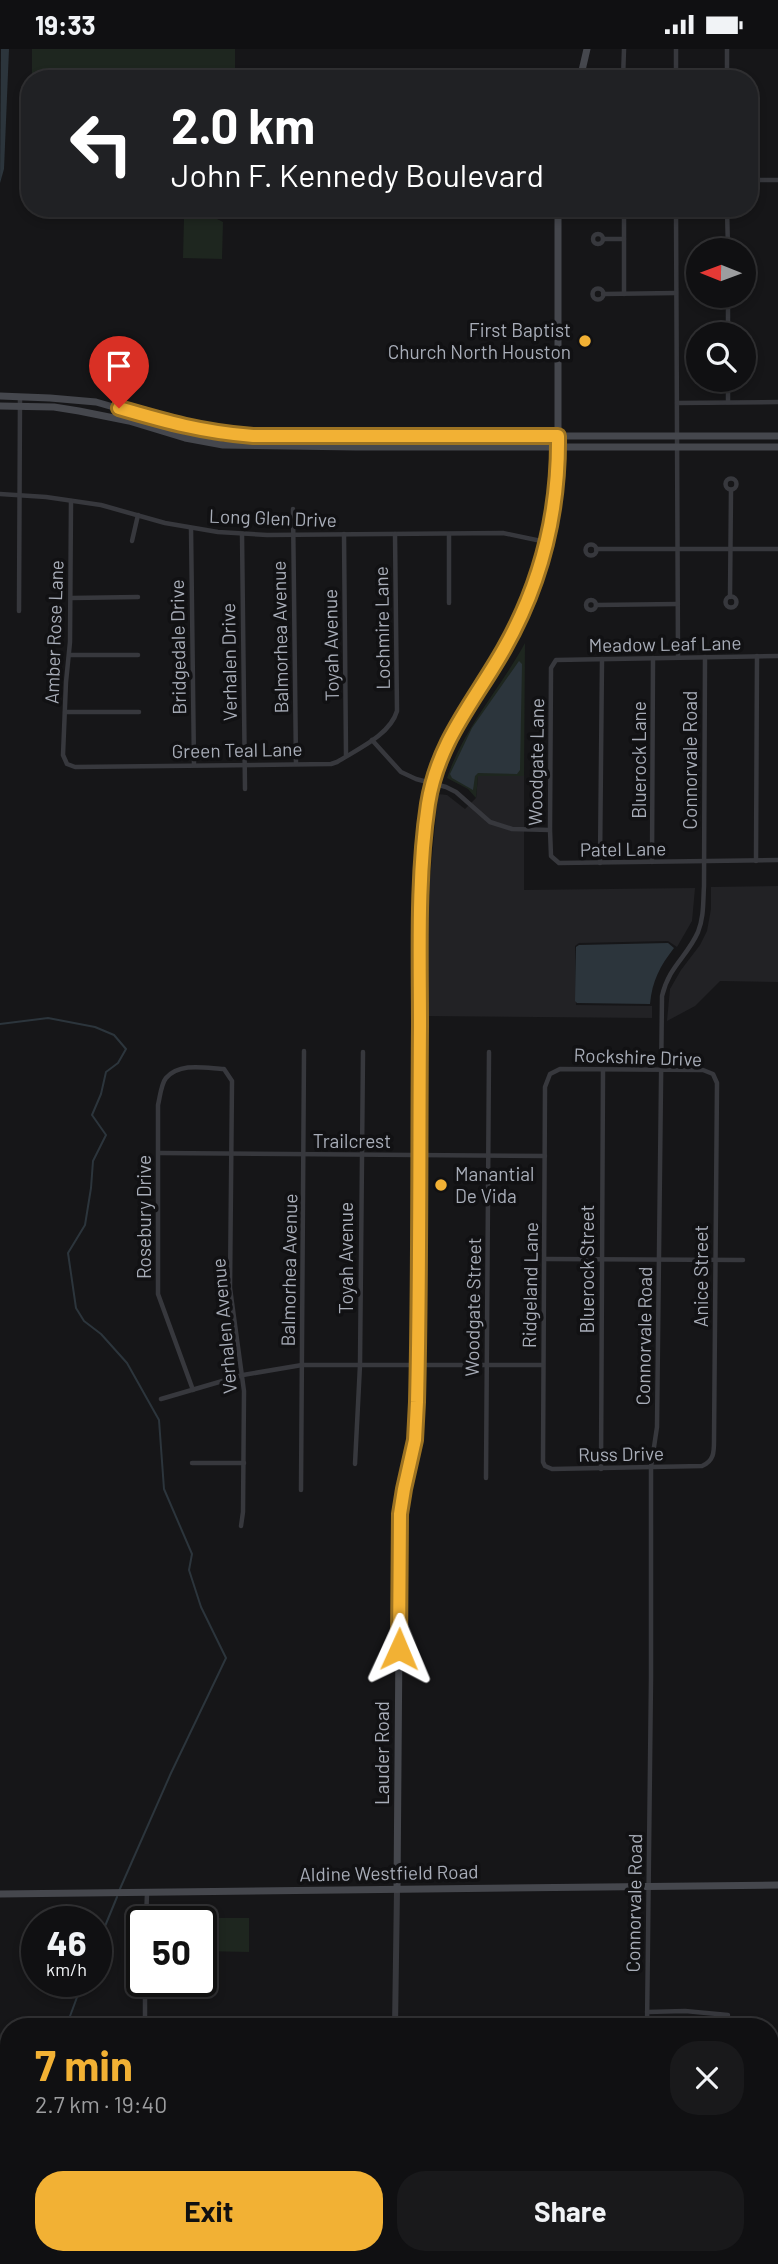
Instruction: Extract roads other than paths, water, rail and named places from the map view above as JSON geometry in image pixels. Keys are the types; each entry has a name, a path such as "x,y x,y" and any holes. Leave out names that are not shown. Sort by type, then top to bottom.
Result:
{"main road":[{"path":"582,70 587,49"},
{"name":"Lauder Road","path":"397,1889 400,1514 415,1440 418,1366 420,915 426,822 433,783 444,748 517,625 539,571 547,542 557,494 558,217"},
{"path":"0,396 91,402 183,427 224,434 778,436"},
{"path":"89,413 91,402"},
{"path":"0,406 54,407 89,413 223,445 778,447"},
{"path":"416,436 416,447"},
{"name":"Aldine Westfield Road","path":"0,1894 778,1885"}],"street":[{"path":"623,70 624,49"},
{"path":"676,70 677,49"},
{"path":"727,49 727,70"},
{"path":"758,180 778,180"},
{"path":"624,217 624,294"},
{"path":"676,217 678,657"},
{"path":"727,217 727,238"},
{"path":"603,239 624,239"},
{"path":"603,294 677,293"},
{"path":"728,392 728,403"},
{"path":"19,611 20,397"},
{"path":"677,403 778,402"},
{"path":"730,490 730,597"},
{"name":"Long Glen Drive","path":"0,494 101,505 191,528 242,534 503,533 547,542"},
{"name":"Amber Rose Lane","path":"67,764 63,755 66,682 70,655 71,501"},
{"name":"Balmorhea Avenue","path":"293,509 296,764"},
{"path":"132,541 138,515"},
{"name":"Bridgedale Drive","path":"191,528 194,765"},
{"name":"Verhalen Drive","path":"242,534 245,789"},
{"name":"Toyah Avenue","path":"344,534 346,756"},
{"name":"Lochmire Lane","path":"393,721 397,711 395,534"},
{"path":"449,534 449,603"},
{"path":"596,549 778,549"},
{"path":"71,597 138,597"},
{"path":"596,605 678,604"},
{"path":"70,655 138,655"},
{"path":"756,861 757,656"},
{"name":"Meadow Leaf Lane","path":"553,663 561,659 778,656"},
{"name":"Connorvale Road","path":"647,2018 651,1467 657,1427 662,996 671,970 690,946 702,921 705,657"},
{"name":"Bluerock Lane","path":"652,862 653,658"},
{"path":"600,863 602,659"},
{"name":"Woodgate Lane","path":"553,663 550,830 550,853 553,860"},
{"path":"65,712 139,712"},
{"name":"Green Teal Lane","path":"67,764 75,767 331,764 372,740 393,721"},
{"path":"372,740 401,772 456,792 479,814 497,825 512,829 550,830"},
{"name":"Patel Lane","path":"553,860 559,863 600,863 778,860"},
{"name":"Balmorhea Avenue","path":"301,1490 304,1051"},
{"name":"Toyah Avenue","path":"355,1464 360,1365 363,1052"},
{"name":"Woodgate Street","path":"486,1478 489,1052"},
{"name":"Verhalen Avenue","path":"165,1080 178,1069 192,1067 224,1069 232,1081 230,1288 243,1375 244,1464 241,1526"},
{"name":"Rockshire Drive","path":"560,1069 703,1070 714,1075"},
{"name":"Ridgeland Lane","path":"545,1466 545,1087 550,1074 560,1069"},
{"name":"Bluerock Street","path":"601,1469 603,1070"},
{"name":"Anice Street","path":"697,1467 708,1464 713,1456 717,1083 714,1075"},
{"name":"Rosebury Drive","path":"165,1080 158,1105 158,1294 193,1390"},
{"name":"Trailcrest","path":"159,1153 545,1156"},
{"path":"545,1259 743,1260"},
{"path":"161,1399 243,1375 302,1365 543,1365"},
{"path":"192,1463 244,1464"},
{"name":"Russ Drive","path":"545,1466 552,1469 697,1467"},
{"name":"Lauder Road","path":"395,2018 397,1889"},
{"path":"147,1893 147,1906"},
{"path":"145,1997 145,2018"},
{"path":"647,2012 685,2011 728,2015"}],"waterway":[{"path":"0,1024 48,1018 95,1027 114,1035 126,1049 118,1063 106,1072 92,1115 106,1135 93,1161 85,1225 68,1253 76,1308 84,1321 101,1334 127,1363 159,1420 164,1489 192,1554 189,1570 201,1607 226,1658 119,1891"},
{"path":"112,1909 117,1897"},
{"path":"69,2018 77,1997"}],"place":[{"name":"First Baptist Church North Houston","path":"585,341"},
{"name":"Manantial De Vida","path":"441,1185"}]}
